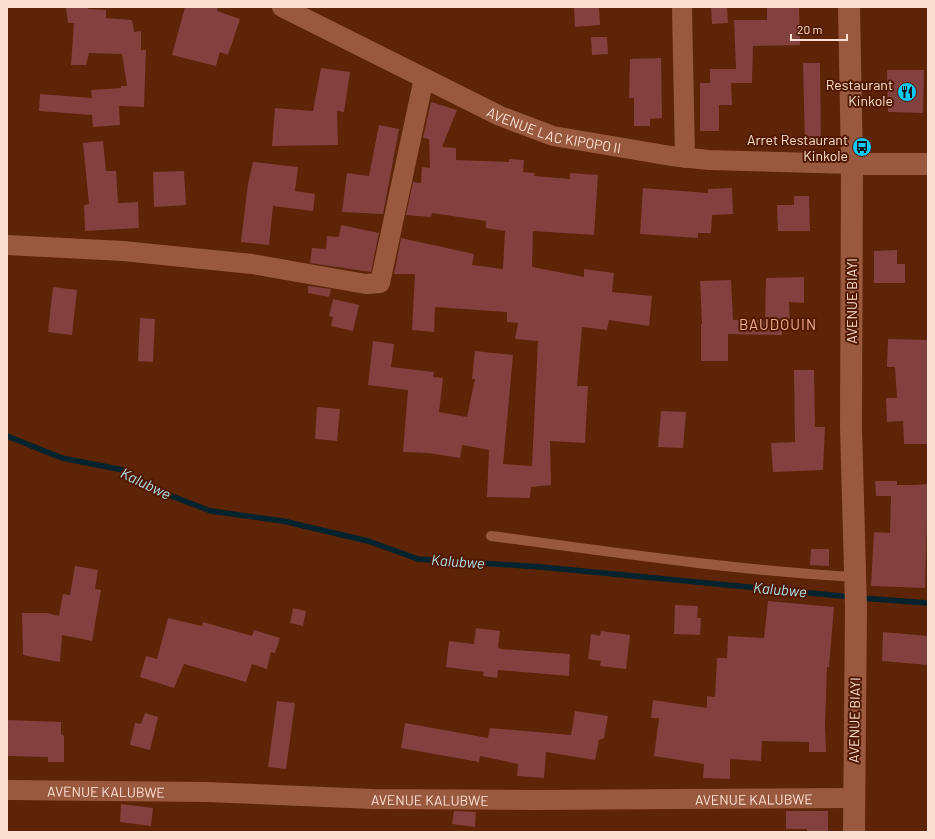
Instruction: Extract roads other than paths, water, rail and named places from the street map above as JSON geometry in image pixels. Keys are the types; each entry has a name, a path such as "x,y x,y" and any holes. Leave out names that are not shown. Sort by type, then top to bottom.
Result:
{"street":[{"name":"AVENUE LAC KIPOPO II","path":"282,7 500,116 553,136 588,144 685,158 852,164"},
{"path":"682,7 685,158"},
{"name":"AVENUE BIAYI","path":"849,7 852,164 850,413 855,593 854,832"},
{"path":"7,245 123,251 244,263 366,284 380,283 424,78"},
{"path":"852,164 928,164"},
{"name":"AVENUE KALUBWE","path":"7,790 198,792 372,799 534,800 853,798"}],"lane":[{"path":"491,536 685,562 805,574 855,593"}],"waterway":[{"name":"Kalubwe","path":"7,436 62,458 123,470 142,485 211,511 283,521 368,541 418,559 541,567 852,597"},
{"name":"Kalubwe","path":"861,598 928,603"}],"place":[{"name":"Restaurant Kinkole","path":"907,92"},
{"name":"Arret Restaurant Kinkole","path":"862,147"}],"district":[{"name":"BAUDOUIN","path":"778,324"}]}
